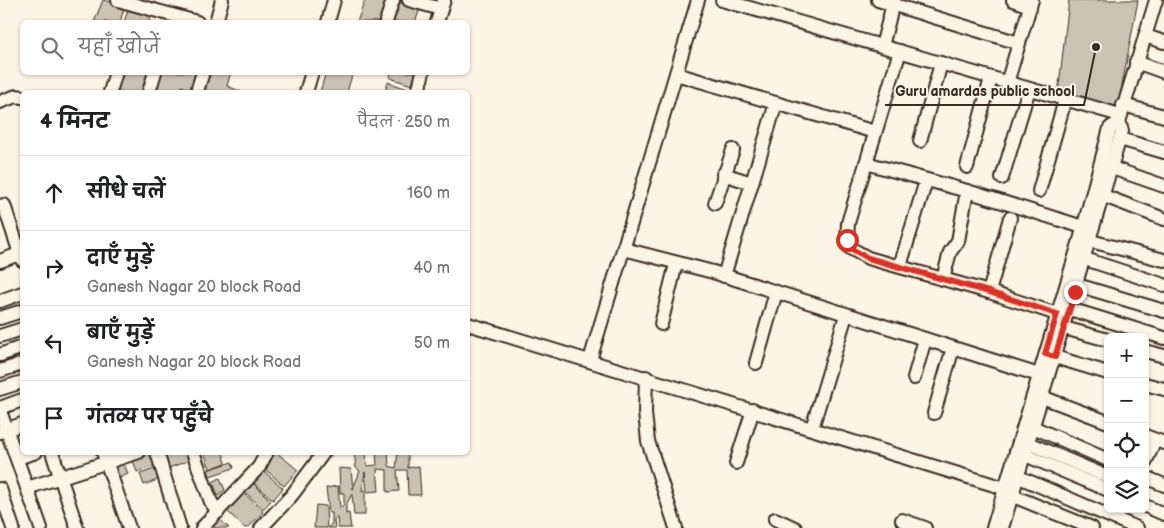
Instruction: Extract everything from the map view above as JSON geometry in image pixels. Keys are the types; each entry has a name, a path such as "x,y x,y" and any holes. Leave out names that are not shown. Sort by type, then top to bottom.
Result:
{"street":[{"path":"118,0 170,19"},
{"path":"217,20 222,0"},
{"path":"387,20 392,0"},
{"path":"409,0 442,5 438,20"},
{"path":"590,360 698,0"},
{"path":"722,0 1065,100 1120,114 1164,116"},
{"path":"878,0 893,2 1019,43"},
{"path":"1007,83 1031,3 1012,0"},
{"path":"328,20 332,1"},
{"path":"882,46 893,2"},
{"path":"993,528 1019,477 1042,397 1057,314 1085,235 1110,128 1120,114 1144,36 1158,6"},
{"path":"1144,36 1164,42"},
{"path":"900,52 848,223 847,240 850,248 868,258 989,292 1057,314"},
{"path":"1136,62 1164,72"},
{"path":"920,141 941,64"},
{"path":"676,74 875,132"},
{"path":"111,90 115,75"},
{"path":"150,90 154,75"},
{"path":"198,88 202,75"},
{"path":"307,90 311,75"},
{"path":"418,90 422,75"},
{"path":"967,167 991,78"},
{"path":"1002,178 1028,89"},
{"path":"0,102 5,98 20,97"},
{"path":"1039,191 1065,100"},
{"path":"737,213 776,104"},
{"path":"1002,528 1039,375 1064,328 1085,258 1085,235 1104,196 1112,168 1122,131 1120,114"},
{"path":"1120,139 1164,152"},
{"path":"715,203 733,150"},
{"path":"724,276 757,152"},
{"path":"866,163 967,191 1085,235 1164,260"},
{"path":"1112,168 1164,186"},
{"path":"725,174 749,182"},
{"path":"900,266 926,181"},
{"path":"943,279 950,252 958,241 967,191"},
{"path":"1104,196 1164,219"},
{"path":"0,206 4,205 20,250"},
{"path":"989,292 1010,218"},
{"path":"624,249 724,276 1039,375"},
{"path":"0,261 20,256"},
{"path":"1085,258 1164,285"},
{"path":"661,324 676,264"},
{"path":"1077,285 1164,311"},
{"path":"756,364 776,292"},
{"path":"0,301 20,295"},
{"path":"1070,309 1164,338"},
{"path":"0,318 20,312"},
{"path":"812,428 846,315"},
{"path":"470,325 812,428 1011,491 1092,528"},
{"path":"1064,328 1104,339"},
{"path":"0,336 20,329"},
{"path":"914,378 925,340"},
{"path":"0,354 20,348"},
{"path":"934,413 953,348"},
{"path":"1149,351 1164,356"},
{"path":"1050,356 1104,372"},
{"path":"0,371 20,365"},
{"path":"646,377 645,413 648,441 676,528"},
{"path":"0,389 20,383"},
{"path":"1149,385 1164,390"},
{"path":"1042,397 1104,420"},
{"path":"20,401 0,409 3,431 17,458 41,528"},
{"path":"736,463 753,410"},
{"path":"3,431 20,425"},
{"path":"1033,427 1104,458"},
{"path":"1149,454 1155,440"},
{"path":"1026,449 1104,476"},
{"path":"1026,449 1104,488"},
{"path":"17,458 26,455"},
{"path":"53,455 77,528"},
{"path":"27,488 60,478 105,457 118,455"},
{"path":"158,455 180,528"},
{"path":"194,455 211,502 218,512"},
{"path":"202,528 259,467 265,455"},
{"path":"261,528 297,488 322,455"},
{"path":"105,457 129,528"},
{"path":"1019,477 1121,525 1137,528"},
{"path":"1149,479 1164,485"},
{"path":"0,489 13,528"},
{"path":"1149,508 1164,514"},
{"path":"1121,525 1126,513"},
{"path":"775,519 795,528"},
{"path":"902,520 925,528"}],"building":[{"path":"103,0 125,5 121,20 95,20"},
{"path":"365,0 390,0 385,20 358,20"},
{"path":"1069,0 1138,0 1117,112 1058,94"},
{"path":"396,1 420,9 416,20 390,20"},
{"path":"129,7 152,15 150,20 125,20"},
{"path":"118,75 149,75 144,90 113,90"},
{"path":"158,75 200,75 194,90 182,86 180,90 154,90"},
{"path":"205,75 230,75 227,86 237,90 199,90"},
{"path":"325,75 352,75 348,90 321,90"},
{"path":"390,75 415,75 412,85 390,78"},
{"path":"388,82 410,90 386,90"},
{"path":"141,455 155,455 158,465 137,472 132,458"},
{"path":"161,455 192,455 193,459 166,469"},
{"path":"205,455 224,455 226,463 210,469"},
{"path":"273,455 280,455 298,470 284,486 263,467"},
{"path":"354,455 366,455 367,466 377,465 376,455 388,455 389,466 396,468 398,455 408,455 408,468 419,466 421,495 408,495 407,470 397,470 399,491 387,492 387,470 377,469 379,491 367,492 365,472 362,491 365,490 365,515 354,515 352,494 346,505 346,514 349,513 351,528 338,528 337,517 334,521 335,528 328,528 332,523 332,513 329,513 326,488 338,486 340,508 344,504 344,493 340,493 339,468 351,469 353,489 360,471 356,468"},
{"path":"123,461 128,474 117,479 111,465"},
{"path":"232,462 234,468 210,476 208,470"},
{"path":"160,467 163,478 144,485 140,474"},
{"path":"261,469 283,488 273,500 251,480"},
{"path":"220,478 225,490 218,496 213,482"},
{"path":"251,481 271,501 263,509 243,490"},
{"path":"243,492 263,512 248,528 245,528 226,510"},
{"path":"316,505 326,506 327,528 314,528"},
{"path":"216,516 229,528 215,528 209,523"}],"place":[{"name":"Guru amardas public school","path":"1096,47"}],"route":[{"path":"847,240 850,248 868,258 989,292 1057,314 1045,354 1055,357 1075,292"}]}
